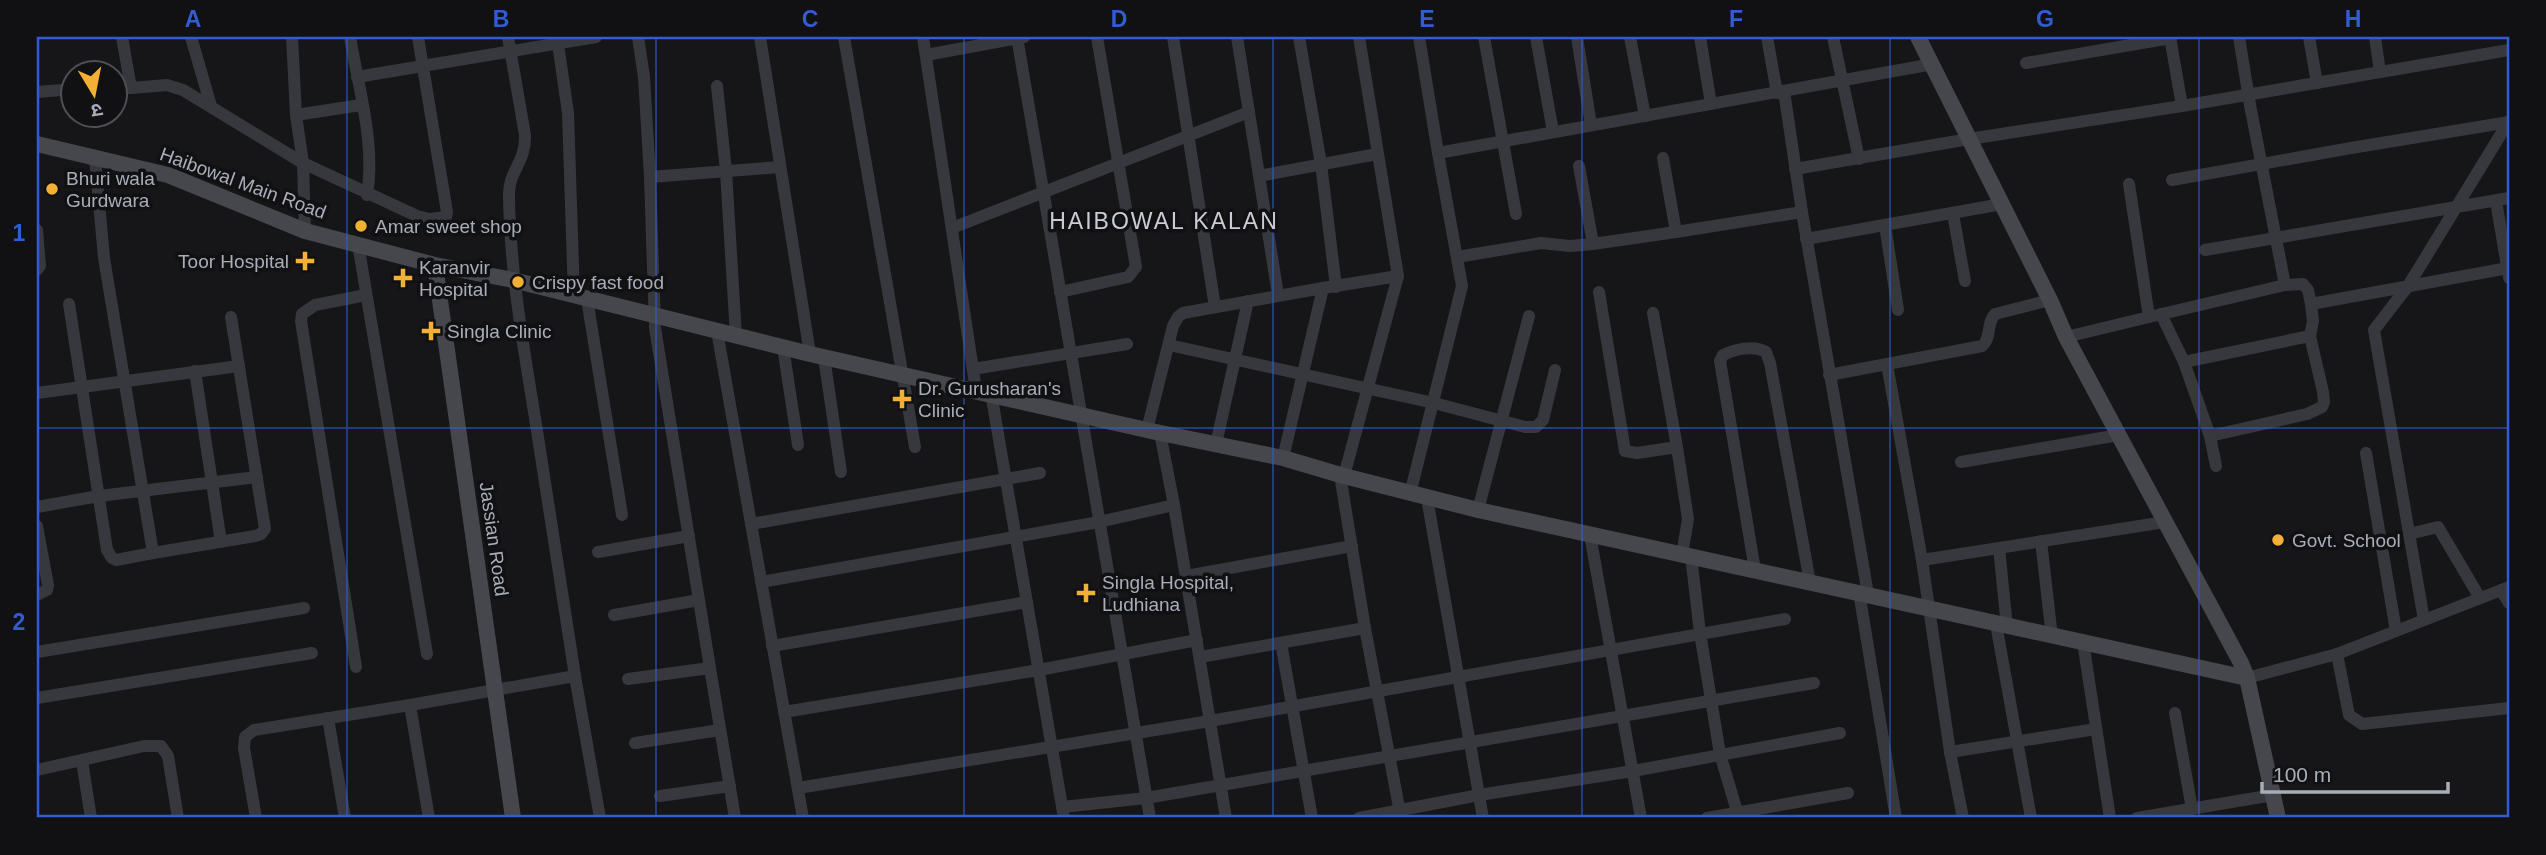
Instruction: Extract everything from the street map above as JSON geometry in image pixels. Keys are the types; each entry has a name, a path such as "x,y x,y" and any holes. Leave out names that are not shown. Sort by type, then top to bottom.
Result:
{"street":[{"path":"122,37 131,88 175,86 303,163 425,219 439,219 447,215 418,37"},
{"path":"191,37 211,106"},
{"path":"292,37 296,115 303,163 305,231"},
{"path":"350,37 370,163 368,195"},
{"path":"508,37 525,135 525,149 509,190 513,280 600,818"},
{"path":"357,77 510,51 558,40 596,37"},
{"path":"638,37 644,77 650,177 654,314 735,818"},
{"path":"760,37 780,167 841,472"},
{"path":"844,37 915,447"},
{"path":"923,37 972,369 983,392 1006,480 1063,813 1814,683"},
{"path":"926,55 1019,37 1042,193 1150,818"},
{"path":"1060,292 1122,279 1136,270 1097,37"},
{"path":"1173,37 1215,307"},
{"path":"1237,37 1278,295"},
{"path":"1283,458 1302,375 1330,288 1321,164 1298,37"},
{"path":"1359,37 1398,276 1343,476 1366,628 1401,815"},
{"path":"1410,494 1462,286 1419,37"},
{"path":"1484,37 1516,214"},
{"path":"1536,37 1553,132"},
{"path":"1577,37 1591,125"},
{"path":"1630,37 1645,116"},
{"path":"1700,37 1711,104"},
{"path":"1767,37 1796,169 1896,818"},
{"path":"1833,37 1859,159"},
{"path":"1919,37 2066,337 2247,678 2278,818"},
{"path":"2239,37 2285,285"},
{"path":"2309,37 2316,83"},
{"path":"2375,37 2381,72"},
{"path":"2026,63 2171,38 2182,106"},
{"path":"558,40 568,113 581,297 622,515"},
{"path":"1796,169 2509,50"},
{"path":"1438,152 1933,64"},
{"path":"717,86 726,171 736,335"},
{"path":"37,92 60,90"},
{"path":"296,115 361,105"},
{"path":"952,228 1249,112"},
{"path":"2172,180 2509,122"},
{"path":"2424,620 2374,330 2408,286 2509,122"},
{"name":"Haibowal Main Road","path":"37,145 168,174 305,231 435,265 513,280 783,347 1154,432 1283,458 1478,510 2247,678"},
{"path":"1259,176 1377,154"},
{"path":"95,158 104,258 153,553"},
{"path":"1663,158 1676,232"},
{"path":"1579,166 1594,244"},
{"path":"650,177 780,167"},
{"path":"2129,184 2155,315 2184,362 2210,436 2216,466"},
{"path":"2205,250 2509,198"},
{"path":"2311,304 2408,286 2508,273 2496,201"},
{"path":"1807,239 2002,204"},
{"path":"1457,257 1541,243 1570,246 1594,244 1802,212"},
{"path":"1953,214 1965,281"},
{"path":"1885,225 1898,310"},
{"path":"37,230 40,266 37,270"},
{"path":"358,244 427,654"},
{"name":"Jassian Road","path":"435,265 513,818"},
{"path":"1226,818 1174,505 1154,432 1173,326 1183,313 1398,276"},
{"path":"2066,337 2285,285 2307,286 2313,321 2310,336 2323,393 2322,407 2307,414 2210,436"},
{"path":"1599,292 1625,451 1637,453 1677,447"},
{"path":"356,667 301,321 302,313 315,305 366,295"},
{"path":"1829,375 1982,346 1987,342 1989,324 1995,314 2050,300"},
{"path":"1216,444 1248,301"},
{"path":"69,304 107,550 116,560 263,532 265,525 231,317"},
{"path":"1653,313 1688,519 1687,556 1720,754 1738,815"},
{"path":"1478,510 1529,316"},
{"path":"716,331 803,818"},
{"path":"2184,362 2310,336"},
{"path":"972,369 1127,344"},
{"path":"1169,345 1434,403 1531,428 1540,424 1555,370"},
{"path":"783,347 798,445"},
{"path":"1755,570 1720,361 1728,352 1756,348 1766,352 1770,363 1810,582"},
{"path":"1887,364 1922,560 1950,752 1963,818"},
{"path":"37,393 239,366"},
{"path":"195,371 221,542"},
{"path":"1961,462 2119,435"},
{"path":"2366,453 2396,631"},
{"path":"751,524 1040,473"},
{"path":"37,507 99,496 257,477"},
{"path":"1427,498 1483,818"},
{"path":"761,582 1099,522 1174,505"},
{"path":"1922,560 2165,522"},
{"path":"37,526 48,585 47,590 37,595"},
{"path":"2409,534 2438,527 2480,598"},
{"path":"1590,535 1641,818"},
{"path":"598,552 689,536"},
{"path":"2041,541 2052,637"},
{"path":"1186,576 1352,545"},
{"path":"1999,548 2002,626 2016,741 2031,818"},
{"path":"2247,678 2337,654 2505,588 2509,603"},
{"path":"614,615 699,600"},
{"path":"772,646 1027,602"},
{"path":"37,652 304,608"},
{"path":"797,788 1210,721 1378,689 1458,678 1785,619"},
{"path":"1200,657 1366,628"},
{"path":"784,712 1038,670 1197,640"},
{"path":"2083,642 2110,818"},
{"path":"1281,643 1312,818"},
{"path":"37,698 312,653"},
{"path":"2337,654 2349,715 2362,724 2509,708"},
{"path":"628,680 710,668"},
{"path":"256,818 245,757 245,737 254,730 575,676"},
{"path":"411,705 429,818"},
{"path":"2175,713 2192,809"},
{"path":"328,718 345,818"},
{"path":"1950,752 2096,729"},
{"path":"635,743 720,730"},
{"path":"1359,818 1401,815 1479,795 1633,771 1840,733"},
{"path":"37,770 144,747 161,746 168,756 178,818"},
{"path":"82,761 91,818"},
{"path":"660,796 730,786"},
{"path":"1707,818 1738,815 1848,793"},
{"path":"2143,818 2273,795"}],"place":[{"name":"Bhuri wala Gurdwara","path":"52,189"},
{"name":"Amar sweet shop","path":"361,226"},
{"name":"Toor Hospital","path":"305,261"},
{"name":"Karanvir Hospital","path":"403,278"},
{"name":"Crispy fast food","path":"518,282"},
{"name":"Singla Clinic","path":"431,331"},
{"name":"Dr. Gurusharan's Clinic","path":"902,399"},
{"name":"Govt. School","path":"2278,540"},
{"name":"Singla Hospital, Ludhiana","path":"1086,593"}],"district":[{"name":"HAIBOWAL KALAN","path":"1164,221"}]}
